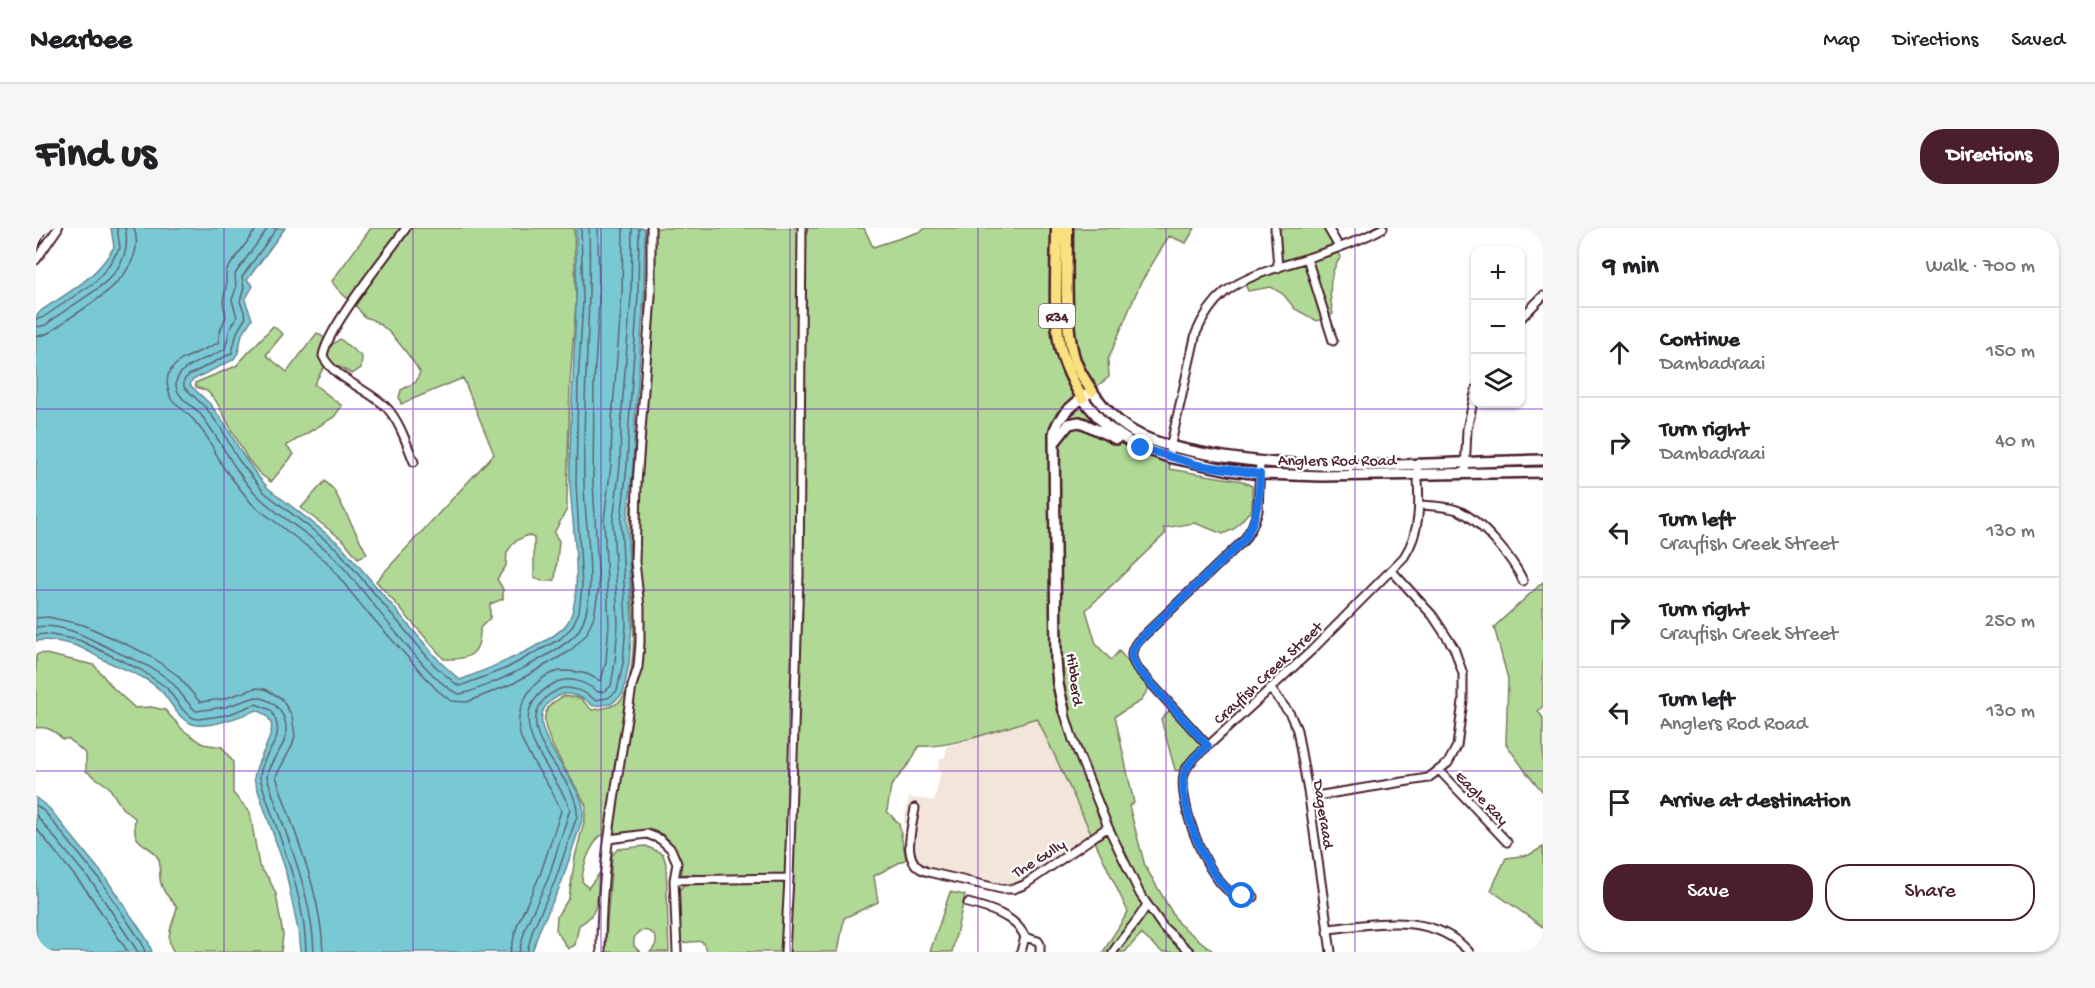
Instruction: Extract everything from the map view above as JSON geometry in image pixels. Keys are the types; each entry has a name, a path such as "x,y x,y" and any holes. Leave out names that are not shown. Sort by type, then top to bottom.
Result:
{"main road":[{"name":"R34","path":"1057,228 1056,290 1060,348 1070,378 1082,399"},
{"name":"R34","path":"1067,228 1069,333 1072,353 1092,391"}],"street":[{"path":"36,235 40,228"},
{"path":"36,241 40,228"},
{"path":"36,260 58,228"},
{"path":"406,228 340,320 323,356 336,371 388,410 401,431 414,462"},
{"path":"601,952 609,839 640,643 640,607 635,562 637,484 651,296 651,228"},
{"path":"785,952 799,576 802,228"},
{"path":"1275,228 1278,268"},
{"path":"1328,228 1339,247"},
{"path":"1168,457 1194,343 1205,315 1217,299 1233,287 1251,278 1363,238 1383,228"},
{"path":"1307,258 1333,341"},
{"path":"1525,315 1543,296"},
{"name":"Hibberd","path":"1092,391 1059,421 1054,434 1058,684 1073,740 1108,827 1146,906 1163,927 1190,952"},
{"name":"Anglers Rod Road","path":"1092,391 1111,414 1142,436 1199,453 1260,462 1321,465 1543,460"},
{"name":"Anglers Rod Road","path":"1082,399 1105,425 1133,444 1168,457 1208,466 1260,474 1322,476 1543,472"},
{"path":"1465,473 1471,407"},
{"path":"1054,443 1069,424 1079,422 1133,444"},
{"name":"Crayfish Creek Street","path":"1260,462 1258,511 1244,540 1138,641 1131,654 1137,668 1208,746 1392,572 1404,557 1413,542 1419,524 1418,463"},
{"path":"1420,505 1451,508 1473,519 1517,566 1523,581"},
{"path":"1309,796 1420,780 1440,771 1448,763 1456,746 1463,701 1463,674 1454,648 1439,623 1392,572"},
{"name":"Dageraad","path":"1270,688 1290,714 1297,730 1309,796 1331,952"},
{"path":"1208,746 1193,760 1184,776 1183,788 1193,834 1204,857 1225,886 1238,896 1254,897"},
{"name":"Eagle Ray","path":"1440,771 1507,842"},
{"name":"The Gully","path":"915,808 909,848 911,859 922,871 1001,889 1013,889 1024,885 1108,827"},
{"path":"609,839 646,834 660,838 671,849 677,863 674,880 677,952"},
{"path":"674,880 789,878"},
{"path":"968,903 999,913 1022,929 1025,937 1021,952"},
{"path":"1113,952 1146,906"},
{"path":"1328,929 1410,923 1447,933 1469,952"},
{"path":"1025,937 1038,941 1040,952"}],"shaded area":[{"path":"1064,711 1108,827 1013,889 923,871 909,848 904,820 909,797 934,801 941,771 937,770 940,759 945,757 947,746"}],"green space":[{"path":"371,228 574,228 576,302 570,383 567,509 554,533 559,541 555,580 542,581 534,578 534,538 528,535 515,541 507,552 506,566 497,579 503,589 503,599 490,604 490,618 480,628 476,650 467,657 444,659 376,581 494,454 463,378 401,404 399,397 401,390 416,382 420,372 388,331 380,324 364,317 332,281"},
{"path":"648,228 864,228 873,247 925,228 1195,228 1186,243 1169,236 1140,284 1108,360 1109,377 1095,388 1112,409 1130,424 1175,443 1169,469 1242,481 1252,486 1252,509 1234,529 1223,534 1195,523 1163,528 1166,533 1086,610 1096,644 1111,660 1119,651 1149,687 1141,701 1115,716 1134,803 1129,806 1145,866 1178,923 1214,952 1162,952 1141,934 1125,952 1103,952 1128,912 1037,718 961,741 919,746 911,761 891,786 887,811 899,824 906,859 874,876 878,902 844,918 838,952 707,952 702,941 680,943 679,891 685,883 727,884 728,876 681,874 679,858 673,845 663,835 648,829 600,836 596,841 587,857 582,881 588,888 599,874 598,897 591,915 579,925 575,945 568,949 556,930 557,916 569,898 586,806 548,736 545,716 550,706 564,696 580,698 592,710 616,704 624,697 631,671 634,628 629,541 640,406"},
{"path":"1280,228 1324,228 1341,257 1334,270 1331,284 1333,314 1317,321 1295,309 1283,294 1271,287 1248,291 1245,284 1282,270"},
{"path":"273,326 283,334 266,355 287,372 317,333 333,344 340,339 362,357 361,368 352,374 340,367 324,367 314,384 342,406 334,417 286,446 294,454 271,482 259,473 247,458 216,401 207,391 196,387 195,383 236,366"},
{"path":"325,481 334,490 367,554 358,558 344,541 301,508"},
{"path":"1543,582 1543,706 1538,711 1543,718 1543,792 1506,744 1508,679 1494,627"},
{"path":"41,653 94,665 114,689 135,708 151,707 165,710 183,730 203,744 222,747 233,762 233,793 250,812 259,866 269,879 276,894 283,935 281,952 174,952 169,935 177,907 162,887 159,860 138,840 135,818 122,808 109,787 86,771 86,754 69,739 62,739 54,731 47,728 36,728 36,655"},
{"path":"1170,710 1202,745 1178,771 1175,770 1161,719"},
{"path":"646,846 663,854 666,864 669,952 650,952 656,939 649,931 643,931 638,932 635,937 634,946 640,952 605,952 612,855 618,849"},
{"path":"1543,847 1543,927 1491,890 1506,858 1529,855"},
{"path":"950,892 965,895 952,952 930,952"}],"water":[{"path":"111,228 285,228 247,280 253,286 245,300 252,319 242,334 238,353 233,360 192,380 190,385 210,404 226,425 242,454 268,488 341,545 440,662 460,680 535,647 561,630 568,622 576,593 570,460 576,228 645,228 644,296 633,467 627,520 632,624 629,664 623,694 611,704 593,706 579,697 564,694 552,700 543,710 542,723 546,737 579,796 583,807 583,817 561,884 532,952 300,952 298,930 285,868 254,779 271,731 271,723 267,716 257,710 214,724 190,723 178,713 156,686 143,678 77,646 56,641 36,641 36,316 91,276 107,258 114,247"},
{"path":"36,798 49,808 105,877 148,941 152,952 36,952"}],"route":[{"path":"1141,448 1198,465 1260,474 1258,511 1244,540 1138,641 1131,654 1137,668 1208,746 1193,760 1184,776 1183,788 1190,823 1198,846 1218,878 1234,894 1242,896"}]}
